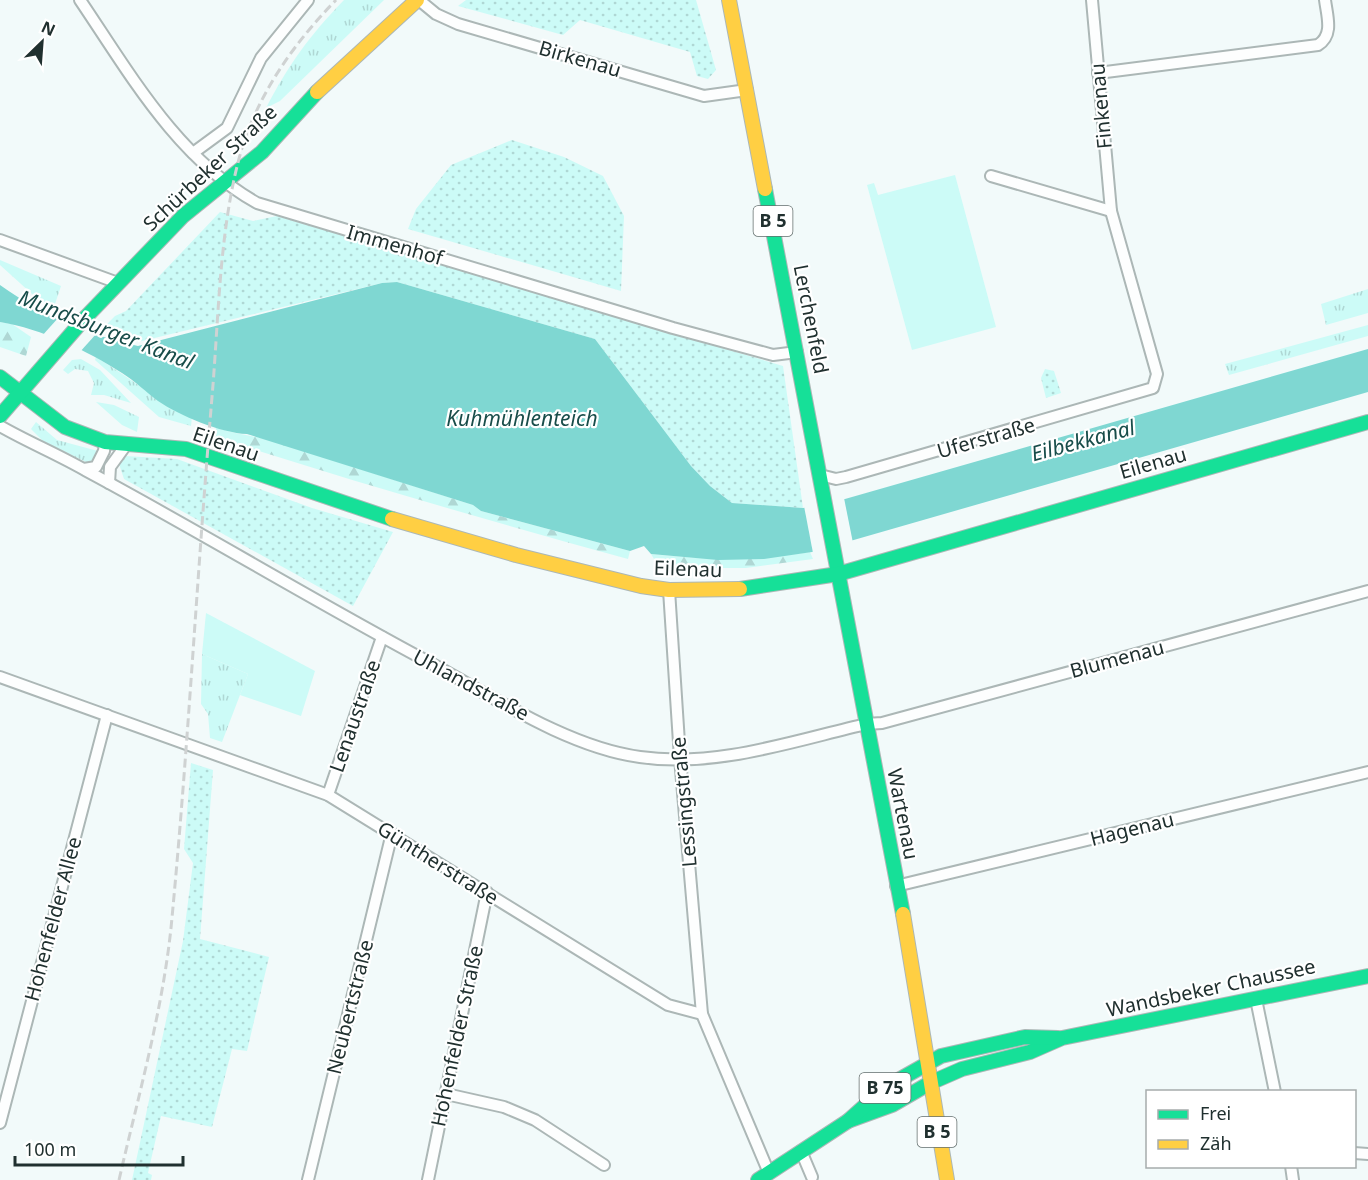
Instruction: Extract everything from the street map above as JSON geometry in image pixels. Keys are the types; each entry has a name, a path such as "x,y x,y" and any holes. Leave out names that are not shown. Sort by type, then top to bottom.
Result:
{"main road":[{"name":"Schürbeker Straße","path":"0,416 84,319 183,216 262,152 327,81 418,0"},
{"name":"Lerchenfeld","path":"729,0 838,574"},
{"name":"Eilenau","path":"0,377 65,427 105,442 126,446 186,449 294,489 403,523 549,564 641,586 669,590 750,589 838,574 1368,422"},
{"name":"Wartenau","path":"838,574 928,1062"},
{"name":"Wandsbeker Chaussee","path":"930,1083 962,1069 1030,1052 1062,1038 1368,976"},
{"name":"Wandsbeker Chaussee","path":"928,1062 967,1048 1025,1037 1062,1038"},
{"name":"B 5","path":"928,1062 947,1180"},
{"name":"B 75","path":"763,1176 848,1121 886,1087 928,1062"},
{"name":"B 75","path":"848,1121 892,1105 930,1083"}],"street":[{"name":"Immenhof","path":"80,0 175,136 225,184 258,203 377,240 773,355 797,352"},
{"path":"194,153 227,128 261,58 308,0"},
{"name":"Birkenau","path":"418,0 436,14 458,24 697,94 747,90"},
{"name":"Finkenau","path":"1092,0 1111,211 1157,374 1152,390"},
{"path":"1098,72 1318,45 1329,31 1325,0"},
{"path":"991,176 1111,211"},
{"path":"0,240 118,283"},
{"name":"Uferstraße","path":"820,475 836,479 847,477 1152,390"},
{"name":"Uhlandstraße","path":"0,426 84,469 382,637 546,725 595,746 640,757 680,758 739,754 866,724"},
{"path":"84,469 96,466 104,452 105,442"},
{"path":"109,483 110,467 126,446"},
{"name":"Lessingstraße","path":"669,590 680,758 702,1014"},
{"name":"Blumenau","path":"866,724 882,723 1368,591"},
{"name":"Lenaustraße","path":"328,795 382,637"},
{"name":"Güntherstraße","path":"0,677 328,795 668,1005 702,1014"},
{"name":"Hohenfelder Allee","path":"0,1123 107,716"},
{"name":"Hagenau","path":"897,886 1368,772"},
{"name":"Neubertstraße","path":"308,1180 392,833"},
{"name":"Hohenfelder Straße","path":"428,1180 487,892"},
{"path":"1256,999 1275,1090"},
{"path":"702,1014 763,1176"},
{"path":"446,1094 504,1107 535,1120 604,1165"},
{"path":"801,1151 812,1177"}],"green space":[{"path":"344,0 384,0 280,101 266,108 300,51"},
{"path":"466,0 696,0 716,70 708,79 697,76 690,52 580,20 563,35 458,6"},
{"path":"512,140 564,157 603,176 624,216 621,291 408,229 416,209 451,165"},
{"path":"955,175 996,327 912,350 867,185 874,183 878,195"},
{"path":"220,212 253,221 277,216 783,366 803,508 732,503 710,486 691,466 595,339 397,282 382,283 138,342 103,328 115,316 126,311"},
{"path":"0,260 61,286 55,304 42,303 0,265"},
{"path":"1368,289 1368,313 1326,325 1321,304"},
{"path":"0,322 12,324 31,337 26,356 0,347"},
{"path":"1368,325 1368,336 1229,375 1225,364"},
{"path":"96,357 179,411 192,417 191,426 159,417 95,360"},
{"path":"81,359 100,370 131,403 104,395 91,395 94,383 88,371 75,369 68,374 63,370 72,360"},
{"path":"1045,369 1054,371 1061,393 1046,398 1041,378"},
{"path":"96,402 114,405 139,417 137,432 122,425"},
{"path":"36,422 57,440 98,451 97,457 88,463 43,441 31,429"},
{"path":"216,427 269,440 473,505 481,511 630,551 628,559 421,500 215,437"},
{"path":"125,456 177,459 312,508 393,532 353,606 124,479 119,464"},
{"path":"810,552 813,559 746,568 666,568 657,564 651,554 730,558 769,557"},
{"path":"206,613 315,671 301,716 240,695 248,674 202,654"},
{"path":"202,654 248,674 222,742 210,738 208,714 201,704"},
{"path":"191,763 213,770 200,939 269,957 247,1051 232,1049 212,1127 161,1116 148,1173 152,1175 151,1180 132,1180 183,941 193,863 184,849"}],"water":[{"name":"Kuhmühlenteich","path":"397,282 595,339 691,466 710,486 732,503 803,508 845,499 1368,349 1368,392 812,552 764,559 718,560 651,554 644,546 630,551 481,511 473,505 247,434 213,427 167,407 127,376 79,349 48,335 0,322 0,285 34,307 66,323 99,336 138,346 382,283"}],"pier":[{"path":"59,317 97,333 79,353 41,337"},
{"path":"844,498 853,543 813,553 804,506"}],"railway":[{"path":"119,1180 156,1023 171,928 221,271 234,178 250,127 269,87 293,50 336,0"}],"traffic: fast":[{"path":"0,416 84,319 183,216 262,152 317,92"},
{"path":"765,189 903,914"},
{"path":"0,377 65,427 105,442 186,449 392,519"},
{"path":"740,589 838,574 1368,422"},
{"path":"848,1121 892,1105 930,1083 962,1069 1030,1052 1062,1038 1368,976"},
{"path":"758,1180 848,1121 886,1087 941,1056 1025,1037 1058,1038"}],"traffic: slow":[{"path":"317,92 417,0"},
{"path":"729,0 765,189"},
{"path":"392,519 516,555 641,586 669,590 740,589"},
{"path":"903,914 947,1180"}],"water label":[{"name":"Mundsburger Kanal","path":"106,330"},
{"name":"Eilbekkanal","path":"1083,441"}]}
